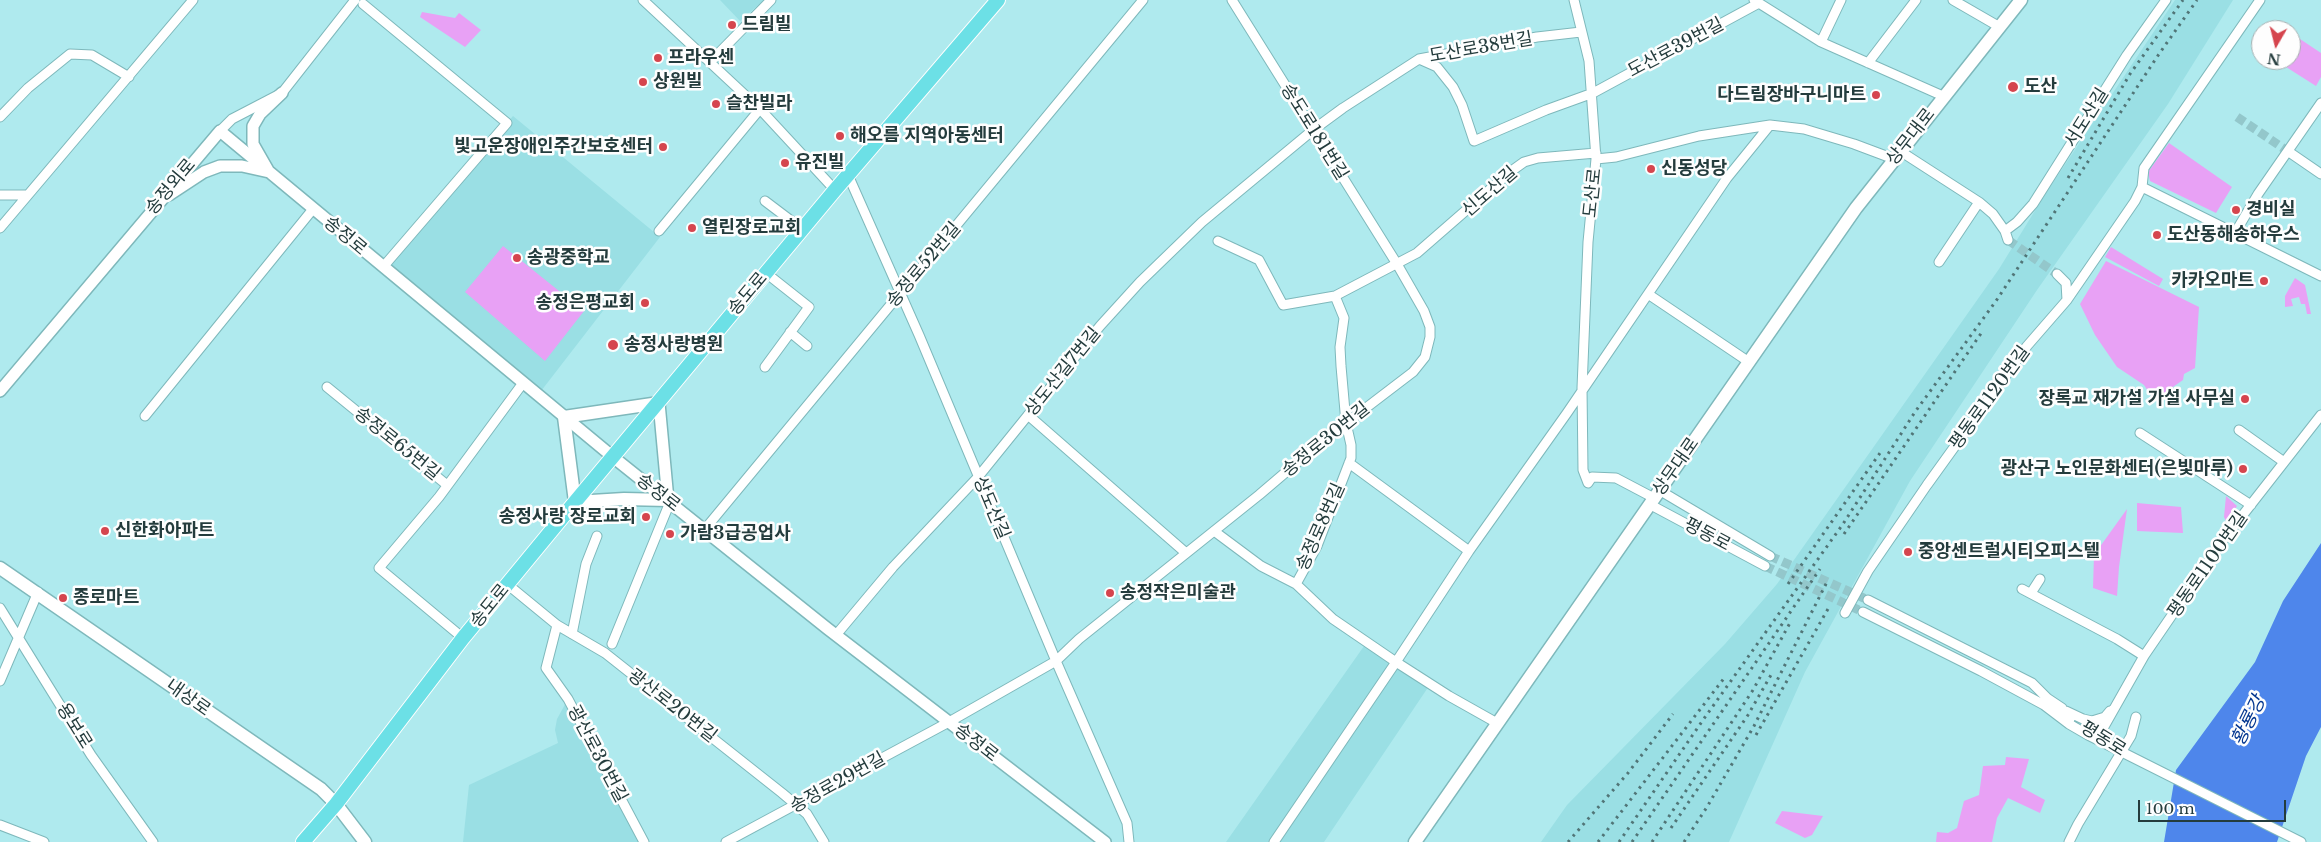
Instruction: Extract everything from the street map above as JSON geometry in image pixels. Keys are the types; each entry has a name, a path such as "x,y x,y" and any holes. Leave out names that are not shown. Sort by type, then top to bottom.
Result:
{"main road":[{"name":"송도로","path":"303,842 336,804 507,584 802,229 998,0"},
{"name":"상무대로","path":"1415,842 1856,208 1998,26 2021,0"},
{"path":"659,403 564,417 575,502 624,499 669,501"},
{"name":"내상로","path":"0,568 38,592 321,790 336,804 365,842"}],"street":[{"path":"0,228 193,0"},
{"path":"643,0 760,109 835,190"},
{"path":"710,62 771,0"},
{"name":"송정로52번길","path":"705,529 1143,0"},
{"name":"송도로181번길","path":"1232,0 1397,264 1424,311 1430,327 1430,343"},
{"name":"도산로","path":"1574,0 1589,62 1596,156 1588,242 1582,388 1583,470 1588,483 1592,477 1616,478 1654,497"},
{"path":"1821,42 1841,0"},
{"path":"1868,63 1916,0"},
{"path":"1954,0 1998,26"},
{"name":"서도산길","path":"2005,231 2017,222 2033,204 2127,55 2166,0"},
{"name":"평동로1120번길","path":"1845,613 1861,584 1927,485 2026,346 2067,300 2142,187 2144,168 2260,0"},
{"path":"359,2 508,123 382,267"},
{"name":"송정외로","path":"0,391 220,131 232,119 282,93 359,2"},
{"name":"상무대로","path":"1756,2 1821,42 1943,96"},
{"name":"도산로39번길","path":"1419,59 1437,67 1453,87 1462,105 1474,141 1592,92 1756,2"},
{"name":"도산로38번길","path":"1313,130 1343,108 1419,59 1537,37 1581,32"},
{"path":"0,117 28,88 70,54 92,55 129,77"},
{"path":"269,172 253,144 253,126 260,114 282,93"},
{"path":"2235,233 2254,200 2289,152 2321,103"},
{"path":"659,231 760,109"},
{"path":"1274,842 1469,551 1727,178 1770,124"},
{"name":"신도산길","path":"1397,264 1433,241 1510,172 1524,162 1538,158 1616,156 1699,136 1770,124 1804,129 1897,155 1979,202 1993,214 2005,231 2008,240"},
{"name":"상도산길7번길","path":"836,635 893,567 978,477 1100,326 1154,267 1202,222 1313,130"},
{"name":"송정로","path":"220,131 613,458 705,529 836,635 1106,842"},
{"path":"2289,152 2321,174"},
{"path":"158,204 211,168 228,165 269,172"},
{"name":"상도산길","path":"848,175 901,292 1056,661 1128,823 1129,842"},
{"path":"2142,187 2321,276"},
{"path":"0,195 28,195"},
{"path":"765,201 802,229"},
{"path":"1939,262 1979,202"},
{"path":"145,416 313,209"},
{"path":"1218,241 1259,260 1283,305 1335,296 1397,264"},
{"path":"765,367 809,307 766,273"},
{"path":"2057,274 2066,284 2067,300"},
{"path":"1648,294 1749,362"},
{"name":"송정로8번길","path":"1335,296 1344,318 1340,347 1346,423 1352,445 1349,463 1320,538 1296,584 1333,618 1396,662 1497,724"},
{"path":"790,332 807,346"},
{"name":"송정로30번길","path":"949,722 1056,661 1079,639 1346,423 1417,368 1426,358 1430,343"},
{"name":"송정로65번길","path":"379,568 447,485 523,383"},
{"name":"송정로65번길","path":"327,387 447,485"},
{"path":"612,644 669,501 659,403"},
{"path":"1028,415 1186,553"},
{"name":"평동로1100번길","path":"2098,738 2144,656 2224,539 2321,415"},
{"path":"2239,430 2284,462"},
{"path":"2140,433 2251,505"},
{"name":"송정로8번길","path":"1349,463 1469,551"},
{"name":"평동로","path":"1654,497 1770,556"},
{"name":"평동로","path":"1654,497 1765,566"},
{"path":"1214,531 1261,566 1296,584"},
{"path":"572,634 586,564 597,536"},
{"name":"송도로","path":"379,568 464,638"},
{"path":"2031,594 2040,579"},
{"name":"광산로20번길","path":"507,584 557,625 604,653 797,805 811,819 824,842"},
{"path":"2022,589 2117,639 2144,656"},
{"path":"0,681 38,592"},
{"name":"평동로","path":"1868,600 2032,683 2047,698 2062,708 2064,715 2098,738"},
{"name":"용보로","path":"0,608 92,755 153,842"},
{"name":"평동로","path":"1863,612 1981,671 2044,706 2069,724 2301,842"},
{"name":"광산로30번길","path":"557,625 546,668 568,699 644,842"},
{"path":"2062,708 2083,719 2092,721 2106,716 2116,705"},
{"path":"2069,842 2131,736 2136,717"},
{"name":"송정로29번길","path":"726,842 949,722"},
{"path":"0,825 44,842"}],"shaded area":[{"path":"720,0 764,0 740,21"},
{"path":"2175,0 2233,0 2168,104 2037,290 1910,481 1805,672 1729,842 1541,842 1567,805 1725,644 1777,584 1999,269 2044,196"},
{"path":"422,12 455,18 459,13 481,30 465,47 420,17"},
{"path":"2301,40 2321,53 2321,77 2316,86 2291,70 2301,70"},
{"name":"송광중학교","path":"513,116 660,237 538,395 383,267"},
{"path":"2169,143 2232,187 2216,213 2150,181 2148,172"},
{"path":"503,246 584,311 545,361 465,292"},
{"path":"2111,247 2163,279 2159,286 2105,257"},
{"path":"2106,261 2199,307 2195,368 2184,374 2183,380 2154,400 2144,385 2117,367 2095,335 2080,304"},
{"path":"2295,278 2305,285 2311,314 2307,314 2305,304 2301,304 2299,297 2291,299 2293,306 2285,307 2285,296"},
{"path":"2226,496 2237,506 2226,521 2224,517"},
{"path":"2137,503 2181,507 2183,533 2137,531"},
{"path":"2127,509 2117,596 2093,588 2094,555"},
{"path":"1369,639 1431,683 1324,842 1226,842"},
{"path":"568,699 644,842 463,842 469,785 558,743 555,730 557,719"},
{"path":"2006,757 2029,759 2021,787 2045,800 2040,813 2008,798 1997,818 1992,842 1936,842 1937,832 1948,833 1957,828 1964,801 1979,795 1983,766 2005,765"},
{"path":"1782,811 1823,816 1812,835 1805,838 1775,823"}],"water":[{"name":"황룡강","path":"2321,543 2321,727 2306,756 2277,842 2164,842 2176,770 2255,662 2283,601"}],"tunnel":[{"path":"2237,117 2289,152"},
{"path":"2008,240 2057,274"},
{"path":"1770,556 1868,600"},
{"path":"1765,566 1863,612"}],"railway":[{"path":"2068,178 2130,74 2183,0"},
{"path":"1619,842 1703,720 1843,524 1915,412 1996,301 2159,54 2197,0"},
{"path":"1844,534 1982,332"},
{"path":"1788,584 1880,453"},
{"path":"1632,842 1820,569"},
{"path":"1684,842 1707,807 1754,726 1828,580"},
{"path":"1756,735 1828,609"},
{"path":"1652,842 1753,690 1790,623"},
{"path":"1671,828 1748,715 1771,675"},
{"path":"1598,842 1725,677"},
{"path":"1568,842 1628,773 1673,714"}],"place":[{"name":"드림빌","path":"732,25"},
{"name":"프라우센","path":"658,58"},
{"name":"상원빌","path":"643,82"},
{"name":"도산","path":"2013,87"},
{"name":"다드림장바구니마트","path":"1876,95"},
{"name":"슬찬빌라","path":"716,104"},
{"name":"해오름 지역아동센터","path":"840,136"},
{"name":"빛고운장애인주간보호센터","path":"663,147"},
{"name":"유진빌","path":"785,163"},
{"name":"신동성당","path":"1651,169"},
{"name":"경비실","path":"2236,210"},
{"name":"열린장로교회","path":"692,228"},
{"name":"도산동해송하우스","path":"2157,235"},
{"name":"송광중학교","path":"517,258"},
{"name":"카카오마트","path":"2264,281"},
{"name":"송정은평교회","path":"645,303"},
{"name":"송정사랑병원","path":"613,345"},
{"name":"장록교 재가설 가설 사무실","path":"2245,399"},
{"name":"광산구 노인문화센터(은빛마루)","path":"2243,469"},
{"name":"송정사랑 장로교회","path":"646,517"},
{"name":"신한화아파트","path":"105,531"},
{"name":"가람3급공업사","path":"670,534"},
{"name":"중앙센트럴시티오피스텔","path":"1908,552"},
{"name":"송정작은미술관","path":"1110,593"},
{"name":"종로마트","path":"63,598"}]}
